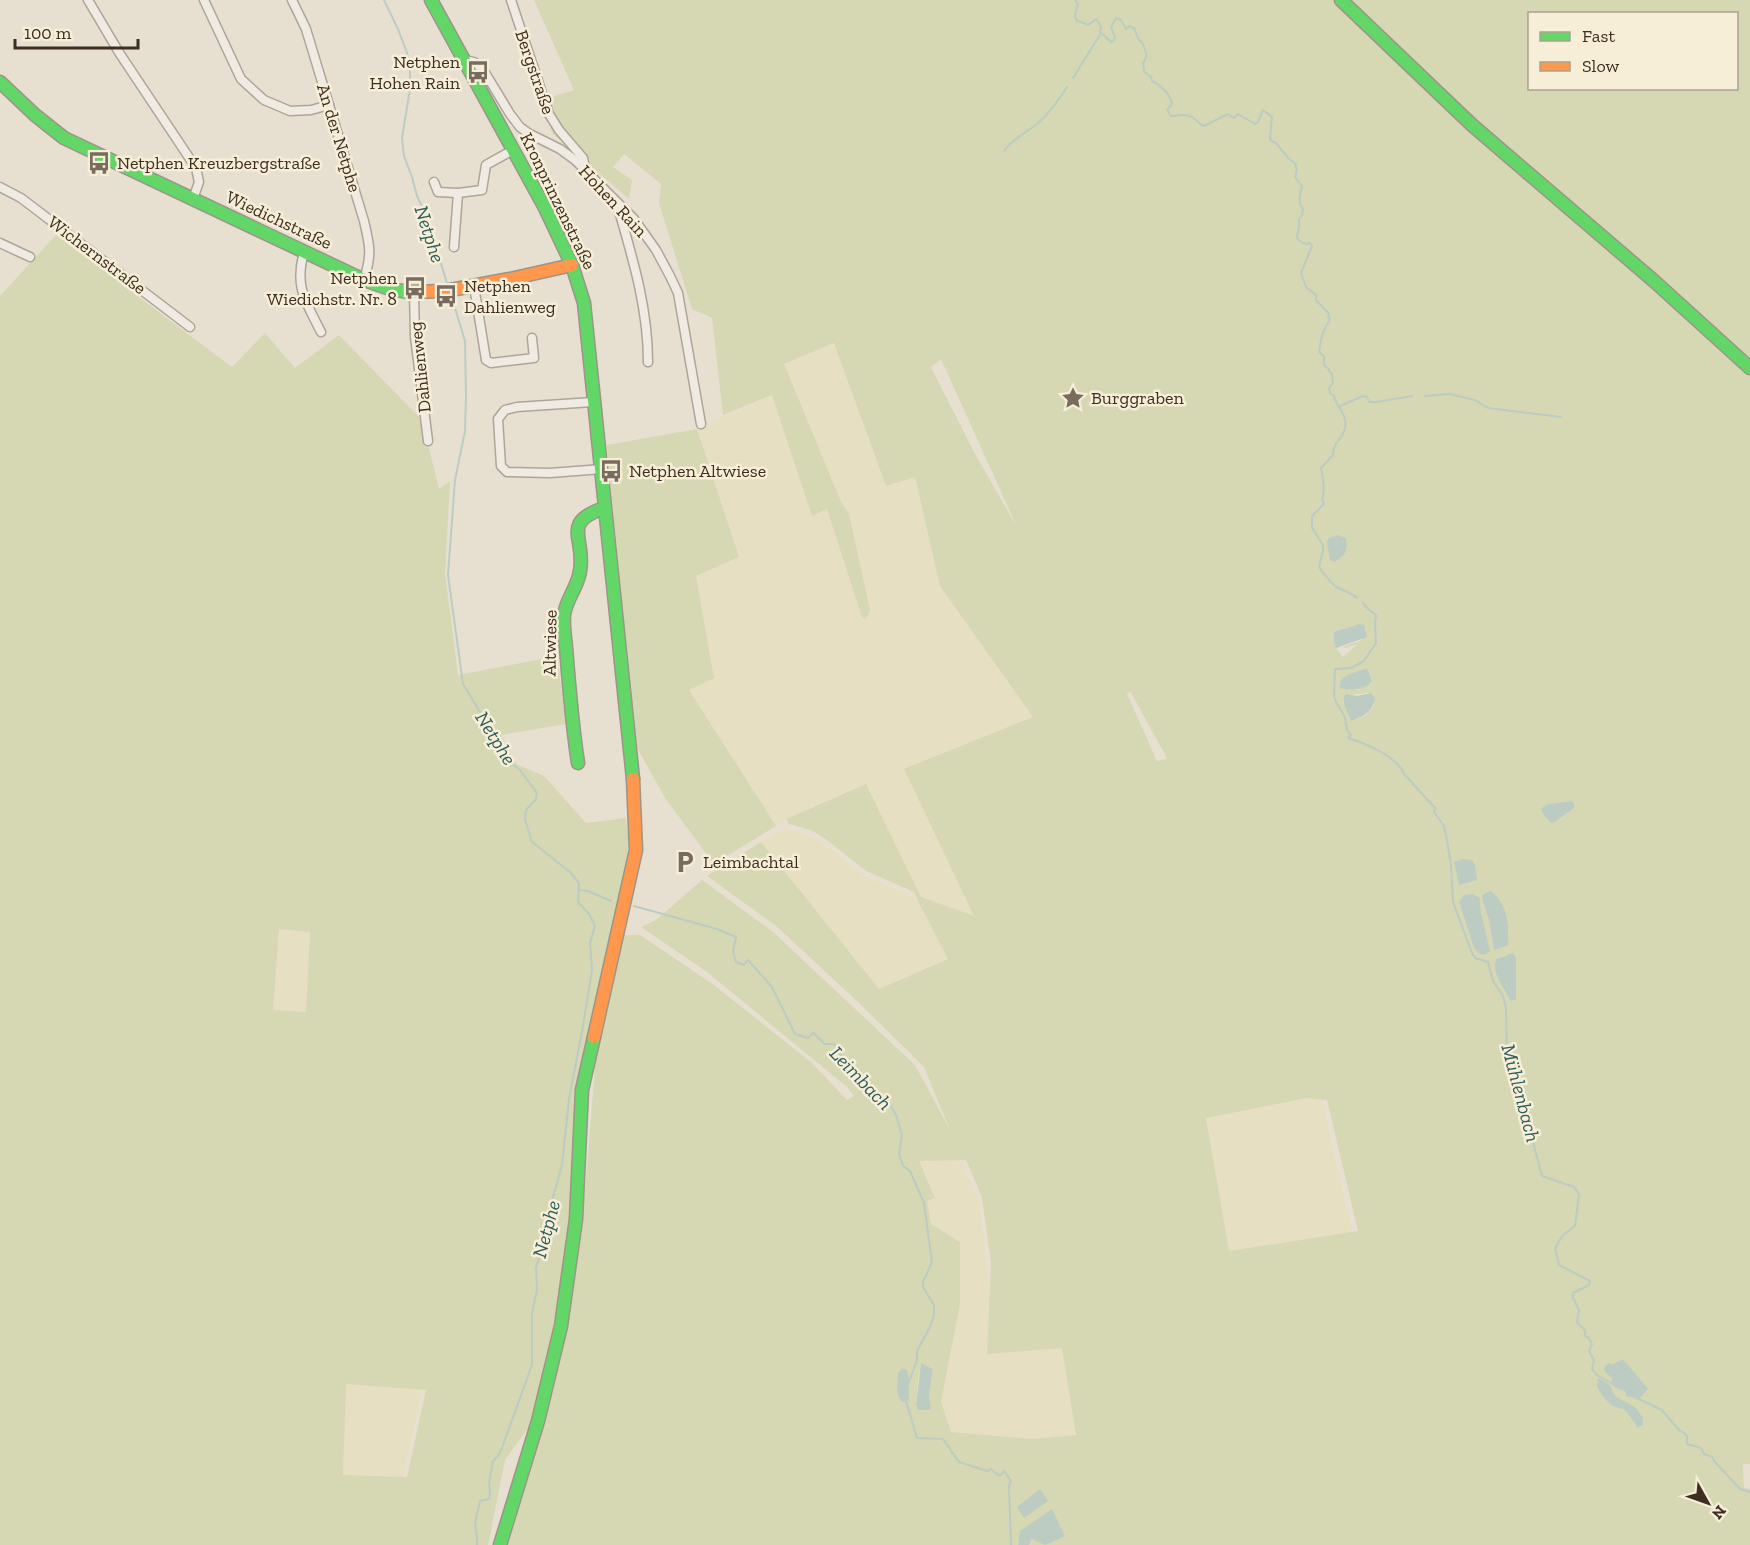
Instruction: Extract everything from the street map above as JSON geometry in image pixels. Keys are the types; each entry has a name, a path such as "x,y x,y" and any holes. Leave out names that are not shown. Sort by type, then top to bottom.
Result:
{"main road":[{"name":"Kronprinzenstraße","path":"431,0 545,208 572,265 584,303 635,797 636,850 582,1090 577,1207 562,1326 550,1379 500,1545"},
{"path":"1341,0 1472,125 1654,281 1750,368"},
{"name":"Wiedichstraße","path":"0,82 64,138 304,252 390,289 414,293 451,290 572,265"},
{"name":"Altwiese","path":"578,763 567,692 564,616 580,574 582,558 577,525 582,516 590,511 604,508"}],"street":[{"path":"88,0 120,54 196,168 198,182 193,199"},
{"path":"204,0 241,79 264,100 290,111 311,110 329,105"},
{"name":"An der Netphe","path":"292,0 306,29 370,246 364,279"},
{"name":"Bergstraße","path":"511,0 549,114 559,130 584,158 585,169"},
{"name":"Hohen Rain","path":"465,60 474,62 484,71 520,127 528,134 560,149 585,169 640,227 656,250 676,287 701,424"},
{"path":"434,182 438,192 458,193 482,190 486,165 513,150"},
{"name":"Wichernstraße","path":"0,187 21,198 190,327"},
{"path":"454,247 458,193"},
{"path":"616,201 644,309 648,337 648,362"},
{"path":"0,243 30,257"},
{"path":"304,252 299,280 321,332"},
{"path":"474,286 486,360 491,363 534,358 531,338"},
{"name":"Dahlienweg","path":"414,293 415,337 428,441"},
{"path":"593,402 516,407 505,410 498,419 501,466 507,472 550,473 602,470"}],"shaded area":[{"path":"834,343 885,485 915,477 940,586 1034,718 974,916 921,897 866,784 786,819 776,826 689,690 714,677 696,576 739,557 697,429 772,395 812,516 827,509 862,617 849,514 841,502 783,364"},
{"path":"1337,535 1346,538 1347,546 1341,558 1334,562 1330,560 1327,542 1329,538"},
{"path":"1360,624 1364,625 1367,637 1336,648 1334,632"},
{"path":"1367,668 1372,681 1365,687 1349,690 1340,688 1340,682 1344,677"},
{"path":"1371,693 1375,698 1370,711 1351,721 1344,704 1346,694 1357,696"},
{"path":"1571,801 1574,803 1574,808 1555,822 1551,823 1541,809 1547,804"},
{"path":"786,830 816,839 864,876 917,899 948,958 879,989 761,842"},
{"path":"1462,859 1472,860 1477,880 1459,885 1454,862"},
{"path":"1491,891 1501,902 1508,930 1508,945 1494,950 1482,895"},
{"path":"1472,894 1480,898 1490,951 1484,955 1474,948 1459,902 1464,895"},
{"path":"279,929 310,931 306,1012 273,1010"},
{"path":"1513,953 1516,957 1516,1000 1510,1001 1497,976 1495,965 1496,959"},
{"path":"1307,1098 1322,1099 1352,1232 1229,1251 1206,1118"},
{"path":"919,1160 960,1160 979,1200 990,1295 987,1353 1062,1347 1076,1435 1032,1439 951,1432 941,1402 960,1304 931,1224 927,1201 935,1197"},
{"path":"1623,1359 1648,1389 1639,1399 1626,1396 1626,1392 1616,1388 1611,1383 1612,1378 1604,1371 1605,1366 1609,1363 1613,1364"},
{"path":"921,1363 933,1369 929,1395 931,1410 918,1410 916,1405"},
{"path":"902,1369 908,1372 909,1400 902,1402 897,1388 898,1373"},
{"path":"1598,1378 1609,1384 1616,1397 1635,1407 1643,1418 1643,1425 1638,1428 1625,1410 1612,1406 1603,1397 1597,1386"},
{"path":"345,1384 422,1389 403,1477 343,1475"},
{"path":"1040,1489 1048,1501 1024,1518 1017,1507"},
{"path":"1052,1509 1065,1536 1045,1545 1032,1539 1029,1545 1018,1545 1020,1531"}],"green space":[{"path":"534,0 1750,0 1750,1464 1743,1464 1744,1488 1750,1489 1750,1545 1029,1545 1052,1509 1017,1543 1018,1545 504,1545 560,1357 585,1192 597,1043 623,935 640,935 714,985 812,1063 847,1100 854,1096 847,1087 707,972 641,927 656,920 702,880 772,931 915,1065 950,1130 924,1067 776,926 707,876 761,842 879,989 948,959 914,892 866,871 827,840 813,831 789,824 786,819 866,784 921,897 974,916 904,769 1033,717 940,586 915,477 886,486 834,343 784,364 841,502 849,514 870,610 866,619 862,617 827,509 812,516 772,395 723,415 712,318 692,309 659,203 661,184 624,154 613,167 632,180 629,199 552,133 542,100 574,90","holes":["941,359 1017,527 975,454 931,367","1360,624 1362,640 1342,647 1358,644 1343,657 1336,648 1334,633","1367,668 1372,680 1359,690 1348,690 1344,677","1130,691 1167,758 1157,761 1127,694","1370,693 1374,705 1367,715 1352,721 1343,702 1351,695","1571,801 1574,808 1555,822 1547,804","1480,898 1481,913 1474,948 1459,902","1483,902 1509,932 1494,949 1489,920","1505,955 1516,970 1516,1000 1510,1001 1495,966 1496,959","1307,1098 1327,1100 1358,1231 1229,1251 1206,1118","966,1160 982,1198 991,1263 987,1354 1062,1348 1076,1435 1032,1439 951,1432 941,1402 960,1304 960,1242 931,1224 927,1201 935,1198 919,1161","1623,1359 1628,1366 1626,1392 1616,1388 1612,1378 1613,1364","921,1363 933,1369 929,1395 916,1405 918,1381","1614,1391 1615,1397 1643,1425 1638,1428 1625,1410 1612,1406 1603,1397"]},
{"path":"56,235 232,367 265,333 295,368 339,335 422,420 439,489 450,481 445,573 458,675 557,656 566,724 501,735 516,764 544,776 586,823 626,818 629,844 619,904 575,1105 569,1238 546,1367 528,1428 505,1460 488,1545 0,1545 0,296","holes":["279,929 310,932 306,1012 273,1010","346,1384 426,1390 407,1477 343,1475"]},
{"path":"697,429 739,557 696,576 714,678 689,690 776,826 714,864 665,798 635,744 607,445"}],"waterway":[{"name":"Netphe","path":"384,0 407,53 410,71 410,89 402,138 404,156 417,196 427,217 448,287"},
{"name":"Mühlenbach","path":"1075,0 1078,4 1076,20 1088,25 1096,19 1101,26 1100,32 1111,42 1115,37 1111,27 1116,18 1121,20 1126,29 1129,26 1134,28 1147,56 1143,63 1144,71 1167,93 1172,104 1167,110 1171,116 1190,116 1204,126 1228,114 1234,118 1238,114 1255,124 1263,110 1272,117 1270,140 1276,143 1295,163 1297,170 1295,177 1302,186 1300,201 1303,209 1299,219 1297,238 1312,246 1301,273 1306,287 1316,295 1316,300 1329,314 1330,320 1321,339 1319,352 1324,356 1324,365 1332,374 1333,383 1329,388 1330,393 1334,396 1345,423 1344,432 1333,455 1321,468 1324,504 1312,516 1312,528 1323,545 1319,567 1335,586 1357,598"},
{"path":"1073,78 1101,33"},
{"path":"1004,151 1043,118 1067,87"},
{"name":"Netphe","path":"451,295 465,341 465,431 455,480 448,575 463,684 480,712 488,718 501,752 520,770 537,793 536,799 526,810 525,819 532,842 570,872 579,883 578,902 589,914 595,926 590,943 592,970 569,1099 562,1165 544,1245 536,1267 537,1290 532,1313 532,1365 499,1455 493,1461 489,1499 480,1501 475,1523 477,1545"},
{"path":"1425,396 1449,394 1475,400 1488,408 1561,417"},
{"path":"1340,406 1363,396 1367,397 1369,402 1412,396"},
{"name":"Mühlenbach","path":"1363,603 1376,615 1376,643 1364,661 1351,668 1335,669 1334,696 1345,717 1347,730 1351,735 1348,738 1372,747 1395,762 1435,808 1434,812 1444,826 1451,865 1453,902 1472,953 1475,958 1488,962 1493,981 1503,996 1506,1008 1507,1059 1514,1070 1542,1176 1574,1187 1579,1194 1575,1226 1563,1235 1555,1248 1559,1265 1590,1281 1589,1285 1573,1293 1579,1310 1577,1323 1583,1328 1585,1336 1592,1344 1589,1351 1594,1360 1592,1369 1597,1375 1614,1385"},
{"name":"Leimbach","path":"580,890 611,901"},
{"name":"Leimbach","path":"634,906 717,929 736,937 733,952 736,962 744,965 748,960 772,987 795,1034 808,1038 813,1033 825,1044 834,1044 857,1079 889,1103 896,1115 902,1135 899,1154 903,1166 910,1171 924,1203 932,1262 923,1287 934,1305 934,1315 917,1351 917,1360 907,1387"},
{"name":"Mühlenbach","path":"1637,1398 1662,1410 1687,1436 1687,1444 1701,1448 1704,1454 1712,1457 1740,1489 1750,1492"},
{"name":"Leimbach","path":"906,1401 917,1438 943,1439 959,1462 987,1471 991,1469 998,1475 1004,1471 1011,1481 1009,1486 1011,1545"}],"traffic: fast":[{"path":"431,0 545,208 572,265 584,303 633,779"},
{"path":"1341,0 1472,125 1654,281 1750,368"},
{"path":"0,82 64,138 364,280 390,289 409,292"},
{"path":"578,763 564,615 580,571 579,526 591,514 604,508"},
{"path":"500,1545 538,1421 561,1326 576,1219 582,1090 594,1037"}],"traffic: slow":[{"path":"409,292 445,291 572,265"},
{"path":"594,1037 636,850 633,779"}],"place":[{"name":"Netphen Hohen Rain","path":"478,72"},
{"name":"Netphen Kreuzbergstraße","path":"99,163"},
{"name":"Netphen Wiedichstr. Nr. 8","path":"415,288"},
{"name":"Netphen Dahlienweg","path":"446,296"},
{"name":"Burggraben","path":"1073,398"},
{"name":"Netphen Altwiese","path":"611,471"},
{"name":"Leimbachtal","path":"685,862"}]}
